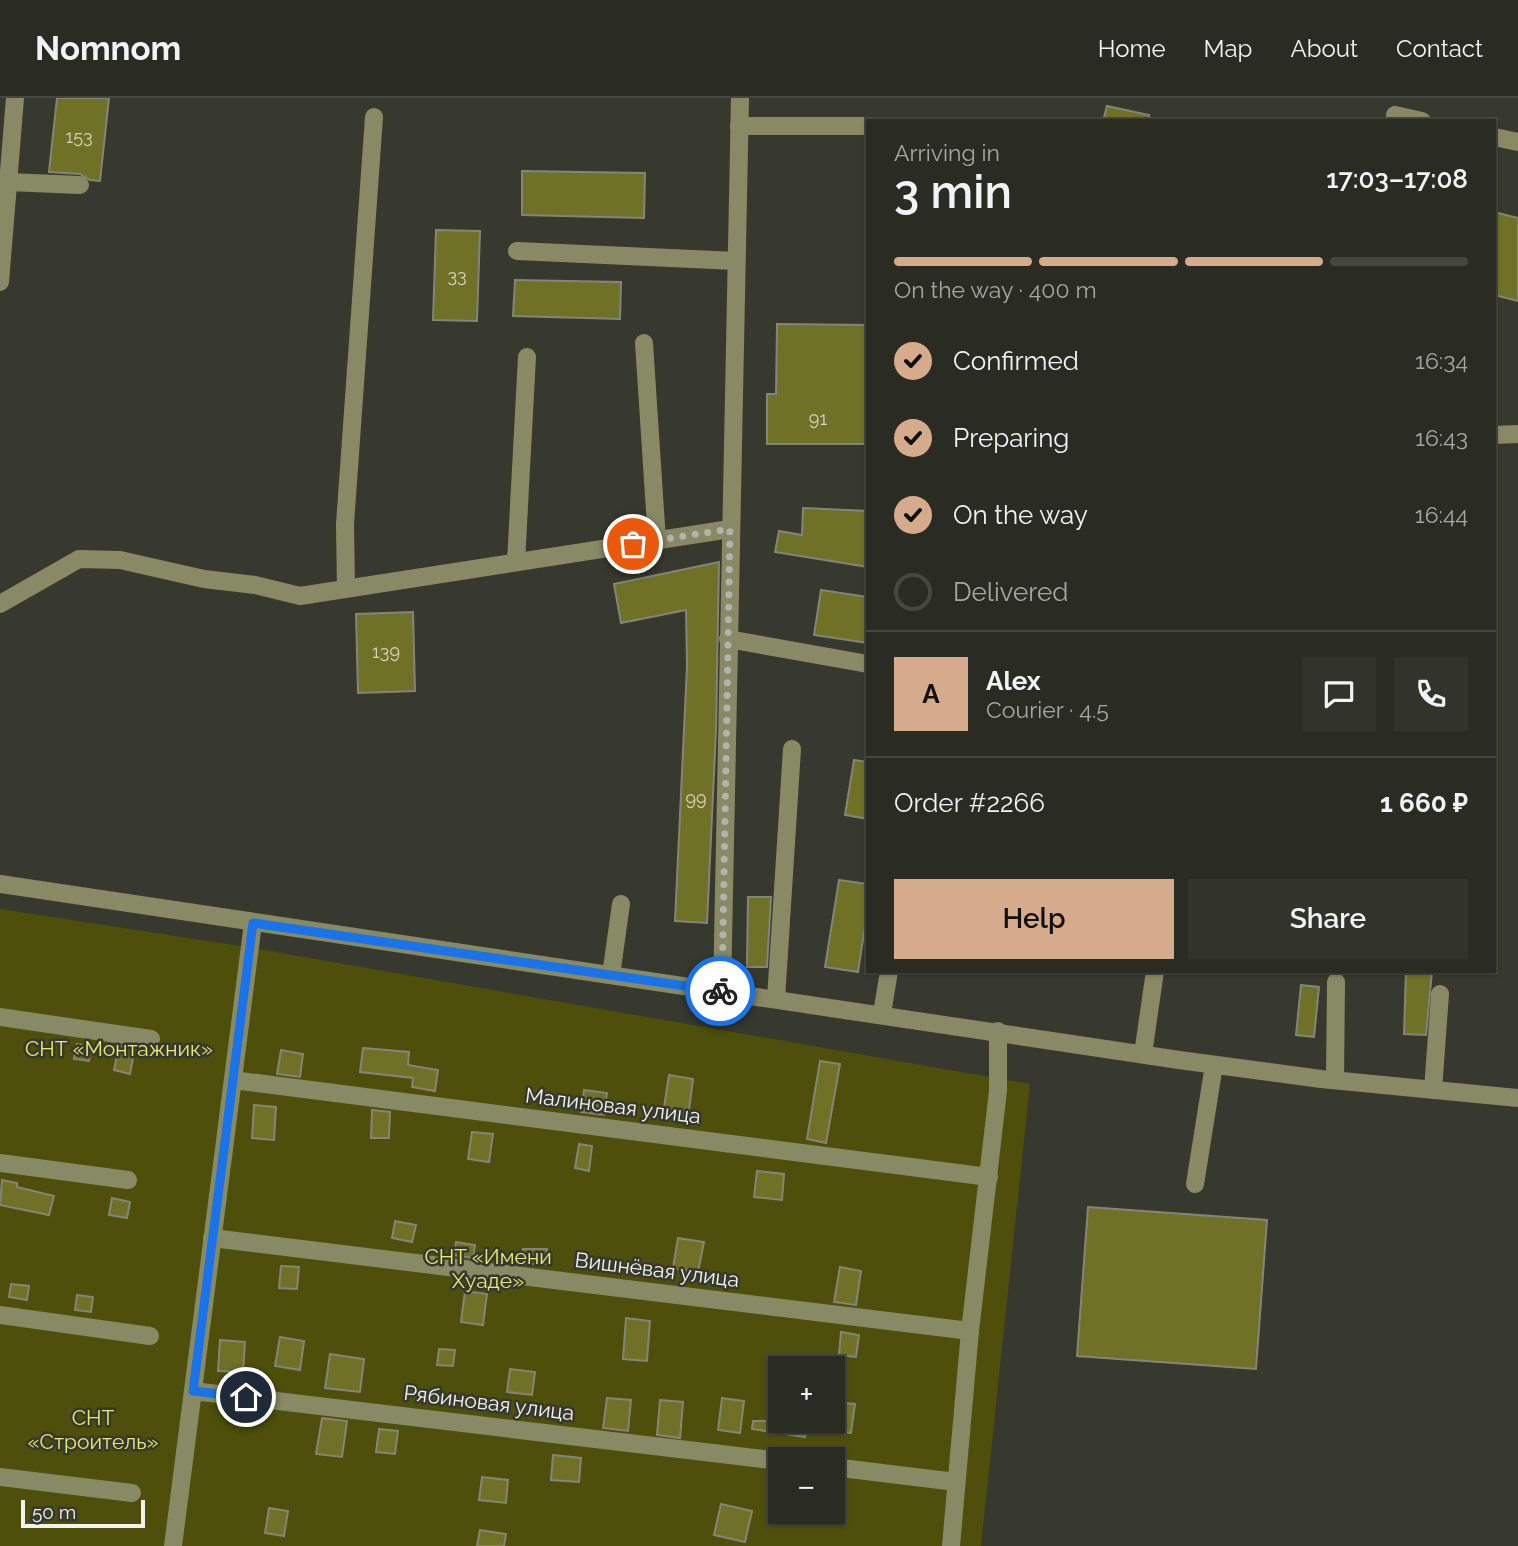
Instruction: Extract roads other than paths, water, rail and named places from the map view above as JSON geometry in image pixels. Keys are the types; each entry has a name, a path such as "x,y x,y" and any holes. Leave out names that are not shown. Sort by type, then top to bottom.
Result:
{"street":[{"path":"0,282 15,98"},
{"path":"722,991 740,98"},
{"path":"1396,111 1417,119"},
{"path":"346,589 345,524 374,117"},
{"path":"739,126 866,126"},
{"path":"1496,137 1518,142"},
{"path":"8,182 80,186"},
{"path":"517,251 736,261"},
{"path":"644,343 657,541"},
{"path":"516,562 527,357"},
{"path":"1496,435 1518,434"},
{"path":"0,604 79,559 120,560 204,579 255,585 300,596 730,529"},
{"path":"728,639 866,664"},
{"path":"776,999 792,749"},
{"path":"0,884 1214,1065 1518,1098"},
{"path":"611,975 621,904"},
{"path":"173,1546 253,923"},
{"path":"882,1014 889,973"},
{"path":"1143,1054 1155,973"},
{"path":"1335,1080 1336,982"},
{"path":"1433,1090 1440,994"},
{"path":"0,1017 151,1039"},
{"path":"951,1546 970,1331 998,1091 998,1031"},
{"path":"1195,1184 1214,1065"},
{"name":"Малиновая улица","path":"233,1080 989,1177"},
{"path":"0,1163 128,1180"},
{"name":"Вишнёвая улица","path":"212,1238 970,1331"},
{"path":"0,1315 150,1336"},
{"name":"Рябиновая улица","path":"193,1391 768,1460"},
{"path":"845,1468 956,1482"},
{"path":"0,1477 132,1493"}],"park label":[{"name":"СНТ «Монтажник»","path":"119,1049"},
{"name":"СНТ «Имени Хуаде»","path":"488,1269"},
{"name":"СНТ «Строитель»","path":"93,1430"}]}
